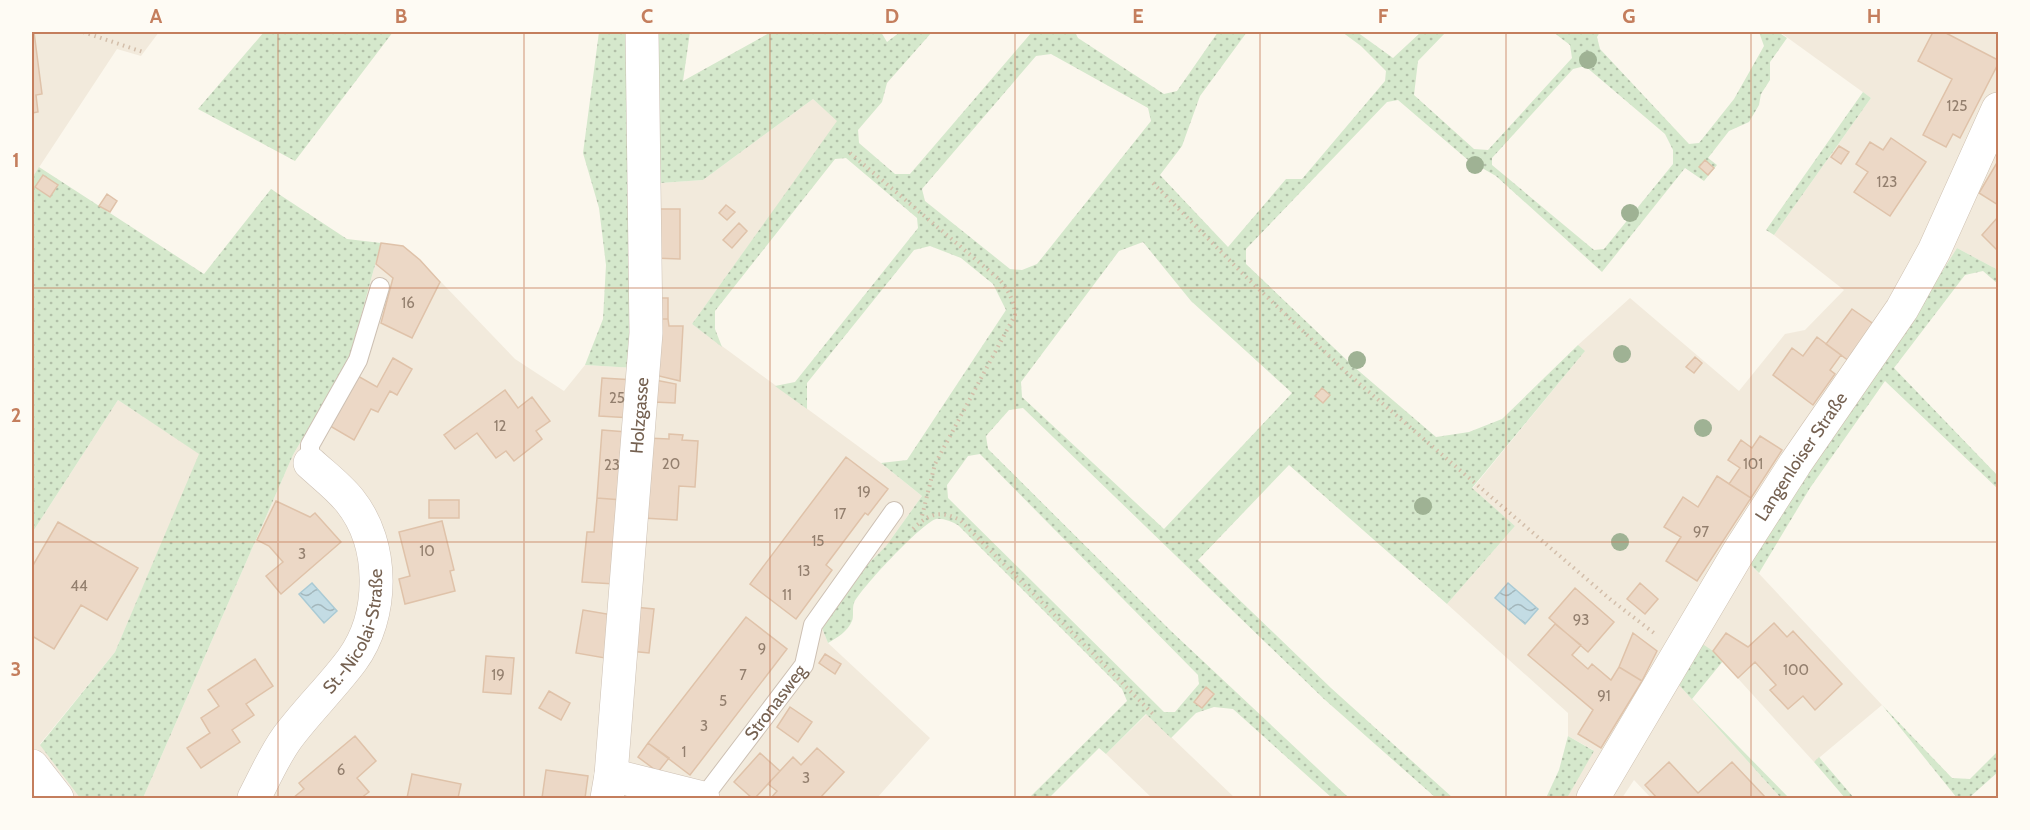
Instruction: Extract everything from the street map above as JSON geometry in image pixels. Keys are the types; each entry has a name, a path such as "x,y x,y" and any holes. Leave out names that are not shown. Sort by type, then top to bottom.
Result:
{"street":[{"name":"Holzgasse","path":"609,787 646,333 642,32"},
{"name":"Langenloiser Straße","path":"1593,798 1679,651 1795,464 1902,309 1934,251 1998,109"},
{"name":"St.-Nicolai-Straße","path":"254,798 285,740 353,659 370,625 376,591 374,554 364,523 350,500 310,463"},
{"path":"609,787 703,798"}],"lane":[{"path":"310,463 310,445 358,360 380,287"},
{"name":"Stronasweg","path":"703,798 804,665 813,625 894,511"}],"path":[{"path":"83,32 143,52"},
{"path":"850,153 1000,280 1010,293 1014,304 1015,315 935,464 921,521"},
{"path":"1153,183 1245,276 1347,373 1611,600 1679,651"},
{"path":"913,530 921,521 934,514 947,514 960,520 1153,714"}],"shaded area":[{"path":"32,32 159,32 141,56 117,49 32,178"},
{"path":"1782,32 1998,32 1998,270 1957,248 1877,374 1750,564 1882,705 1814,762 1713,651 1679,685 1781,798 1651,798 1634,780 1622,798 1567,798 1593,750 1568,736 1568,713 1447,604 1515,526 1472,489 1584,352 1578,345 1630,298 1739,391 1785,334 1805,330 1844,290 1774,235 1871,98"},
{"path":"813,99 838,121 692,324 881,463 922,496 886,546 854,578 822,628 828,643 930,738 877,798 143,798 293,455 350,356 381,243 403,246 420,260 515,359 564,391 585,365 635,368 632,185 703,180"},
{"path":"118,400 200,454 115,652 40,744 80,798 32,798 32,533"},
{"path":"1147,714 1235,798 1152,798 1106,754"}],"green space":[{"path":"264,32 393,32 295,161 198,109"},
{"path":"599,32 690,32 683,81 771,32 881,32 887,42 900,32 932,32 887,83 882,102 858,130 859,143 895,174 910,174 1032,32 1075,32 1078,38 1164,94 1177,91 1218,32 1247,32 1200,96 1182,146 1160,175 1228,247 1286,179 1302,179 1385,81 1386,71 1361,46 1342,32 1357,32 1393,58 1421,32 1446,32 1418,61 1414,95 1474,149 1488,150 1572,58 1570,45 1553,32 1600,32 1597,37 1600,49 1689,144 1699,143 1734,99 1764,46 1759,32 1778,32 1787,38 1770,62 1770,80 1749,122 1729,131 1708,158 1717,165 1704,181 1685,168 1602,272 1496,176 1468,160 1398,100 1387,102 1246,249 1246,264 1353,366 1436,437 1469,432 1502,419 1578,345 1585,351 1472,488 1515,526 1447,604 1289,465 1198,560 1331,688 1453,798 1436,798 1324,699 1023,408 1009,410 986,436 988,449 1172,632 1349,798 1332,798 1233,709 1214,707 1196,713 1171,738 1146,714 1106,754 1099,748 1049,798 1029,798 1127,701 1122,689 958,525 939,519 929,523 892,557 859,595 853,605 852,621 845,631 828,643 822,628 854,578 886,546 922,496 881,463 907,460 1006,310 993,284 961,258 930,246 914,250 807,383 807,409 775,386 795,382 918,228 917,218 846,158 835,159 715,311 715,329 722,347 692,324 837,121 813,99 703,180 632,185 635,368 585,365 603,319 606,265 599,208 583,153","holes":["1051,54 1148,108 1151,121 1037,264 1022,270 1010,269 925,201 922,189 1036,56","1585,66 1665,134 1673,150 1673,164 1604,249 1594,250 1492,165 1492,158 1573,69","1143,242 1191,301 1292,393 1164,529 1022,397 1021,382 1119,251","980,454 1198,675 1199,684 1175,712 1164,712 948,498 947,485 968,456"]},
{"path":"1863,92 1871,98 1774,235 1766,230"},
{"path":"39,167 204,274 271,189 347,239 381,243 350,356 293,455 143,798 80,798 40,745 115,652 199,454 118,400 32,533 32,178"},
{"path":"1957,248 1998,270 1998,284 1983,271 1965,275 1894,368 1998,476 1998,489 1885,381 1810,488 1759,573 1750,564 1801,478 1877,374"},
{"path":"1701,643 1723,661 1692,699 1789,798 1781,798 1679,685"},
{"path":"1882,705 1952,778 1970,779 1998,751 1998,772 1971,796 1973,798 1957,798"},
{"path":"1568,736 1594,751 1567,798 1546,798 1559,770"},
{"path":"1819,757 1854,798 1845,798 1814,762"}],"water":[{"path":"312,583 337,611 324,623 299,594"},
{"path":"1508,583 1538,609 1525,624 1495,598"}],"building":[{"path":"32,32 34,32 42,94 36,95 38,112 32,113"},
{"path":"1933,32 1944,32 1998,60 1960,138 1953,134 1946,147 1923,135 1952,79 1918,61"},
{"path":"1891,138 1926,162 1890,216 1854,192 1868,172 1856,164 1870,142 1883,150"},
{"path":"1839,146 1849,152 1841,164 1831,157"},
{"path":"1705,160 1714,168 1708,175 1699,167"},
{"path":"1998,161 1998,205 1979,193"},
{"path":"43,175 58,185 50,197 35,187"},
{"path":"107,194 117,201 110,212 99,206"},
{"path":"726,205 735,212 727,220 719,213"},
{"path":"654,209 680,209 680,259 653,258"},
{"path":"1998,217 1998,251 1982,235"},
{"path":"739,223 747,231 732,248 723,240"},
{"path":"381,243 403,246 420,260 440,282 412,338 381,323 393,278 376,264"},
{"path":"657,298 668,298 668,319 657,319"},
{"path":"1852,309 1875,325 1849,361 1826,344"},
{"path":"657,319 668,319 669,326 683,326 680,381 655,375"},
{"path":"1817,337 1841,355 1830,370 1835,374 1813,405 1773,375 1792,348 1803,356"},
{"path":"1695,357 1702,363 1694,373 1686,367"},
{"path":"393,358 412,369 397,395 390,391 378,412 371,409 354,440 330,426 358,376 377,387"},
{"path":"602,378 635,380 632,418 599,416"},
{"path":"655,380 676,384 675,403 654,402"},
{"path":"1322,388 1330,395 1323,403 1315,396"},
{"path":"505,390 518,408 532,397 550,421 536,431 542,439 514,461 506,451 496,458 477,433 455,449 444,435"},
{"path":"602,430 627,432 622,500 597,498"},
{"path":"669,434 683,435 682,440 698,441 695,487 679,486 677,520 643,518 647,438 669,439"},
{"path":"1760,436 1782,450 1751,498 1729,484 1740,468 1728,460 1741,440 1752,448"},
{"path":"846,457 888,489 868,515 865,513 826,565 832,570 796,619 750,584"},
{"path":"1717,476 1751,498 1697,581 1666,561 1681,537 1664,527 1683,497 1698,507"},
{"path":"597,498 622,500 615,584 582,582 587,532 594,532"},
{"path":"429,500 459,500 459,518 429,518"},
{"path":"276,501 310,517 315,513 341,542 281,594 266,576 283,562 269,546 257,540"},
{"path":"442,521 454,570 450,571 455,591 405,604 399,579 410,576 399,532"},
{"path":"58,522 138,568 107,620 81,605 54,649 32,636 32,567"},
{"path":"1640,583 1658,599 1645,614 1627,599"},
{"path":"1575,588 1614,622 1588,652 1549,618"},
{"path":"634,607 654,609 649,653 629,651"},
{"path":"583,610 613,615 605,658 576,653"},
{"path":"746,617 787,649 690,775 648,743"},
{"path":"1774,623 1787,637 1793,631 1842,684 1815,710 1803,696 1788,709 1770,690 1776,685 1755,662 1738,678 1713,651 1726,633 1748,647"},
{"path":"1555,624 1581,645 1572,655 1588,669 1592,664 1611,680 1619,667 1642,681 1601,748 1578,734 1593,710 1528,655"},
{"path":"1633,633 1657,651 1642,681 1619,667"},
{"path":"825,654 841,664 835,674 819,663"},
{"path":"486,656 514,658 511,694 483,692"},
{"path":"255,659 273,686 246,704 254,715 232,730 240,742 201,768 187,748 210,733 201,718 219,706 208,690"},
{"path":"1206,687 1214,694 1202,708 1194,702"},
{"path":"549,691 570,703 561,720 539,708"},
{"path":"790,707 812,722 798,742 777,727"},
{"path":"355,736 376,761 357,778 369,792 361,798 293,798 304,789 299,783"},
{"path":"648,743 669,758 658,772 638,757"},
{"path":"817,748 844,772 820,798 771,798 777,791 768,784 793,757 801,765"},
{"path":"760,753 780,771 755,798 752,798 734,782"},
{"path":"1669,762 1698,793 1732,762 1766,798 1657,798 1645,785"},
{"path":"546,770 588,776 585,798 542,798"},
{"path":"412,774 461,784 458,798 407,798"}]}
